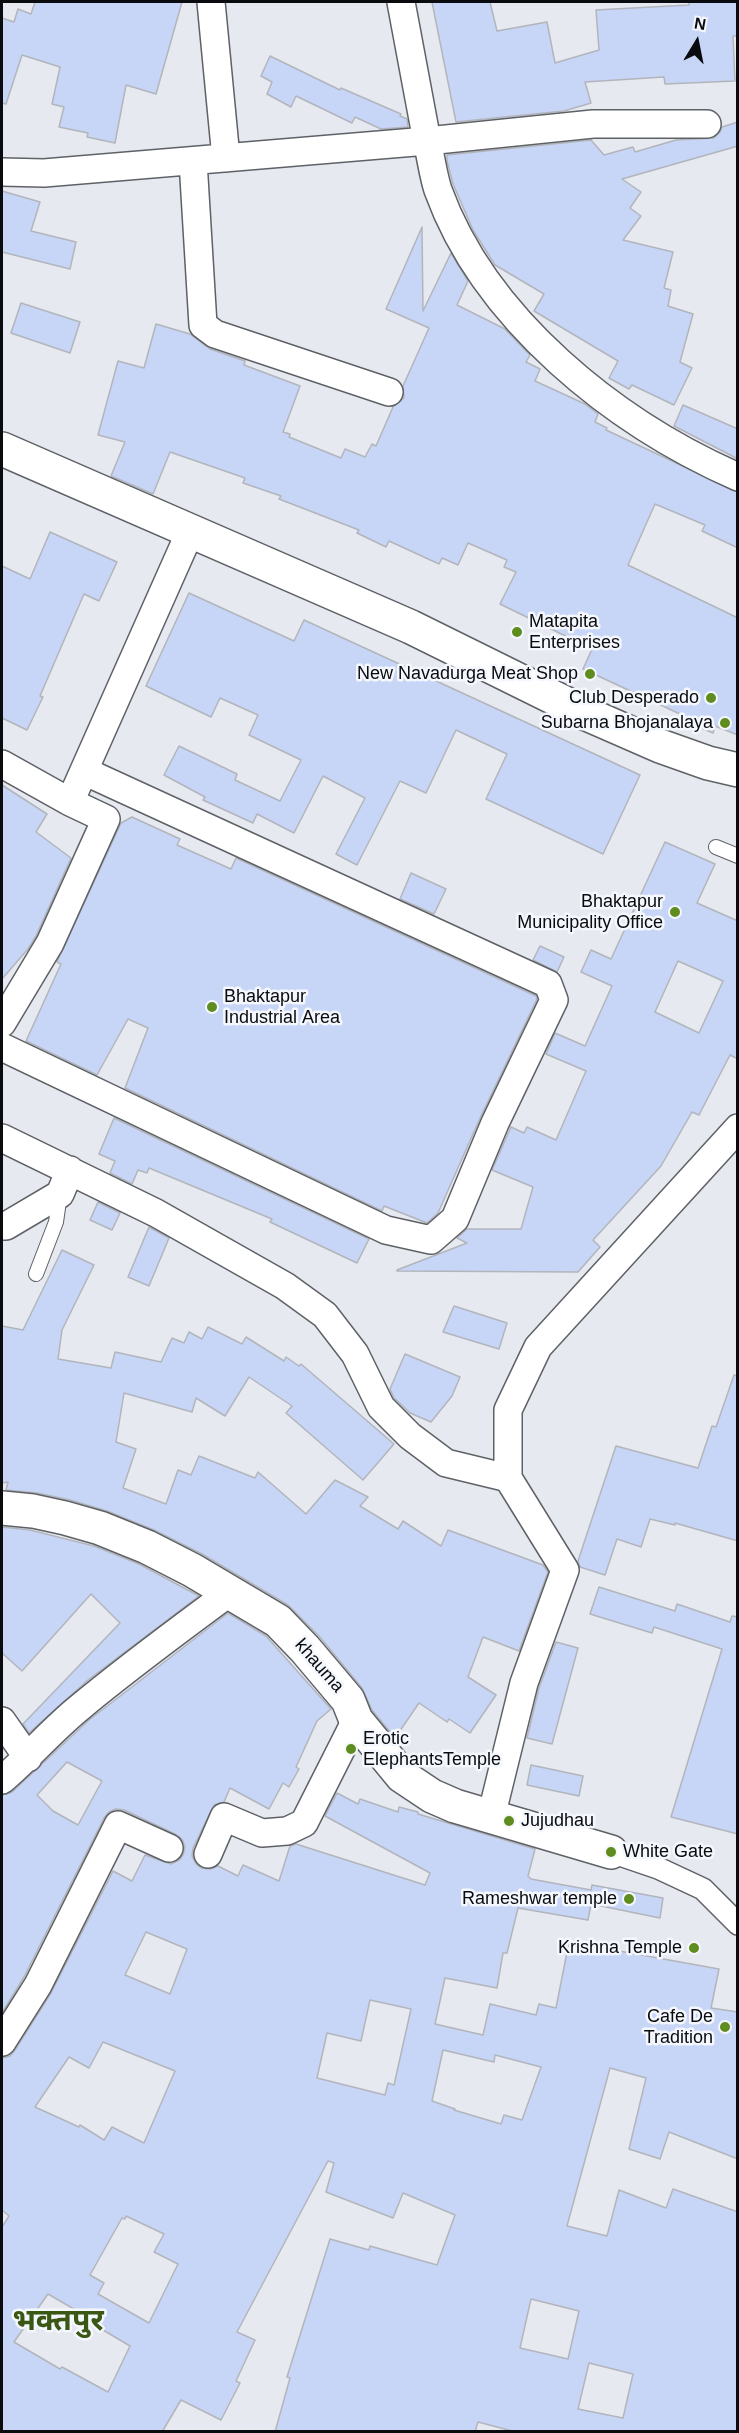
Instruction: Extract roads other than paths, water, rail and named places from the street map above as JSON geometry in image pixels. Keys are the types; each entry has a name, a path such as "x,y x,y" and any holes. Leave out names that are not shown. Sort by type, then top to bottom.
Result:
{"main road":[{"path":"2,449 411,627 589,715 660,746 708,763 738,770"},
{"name":"khauma","path":"2,1508 33,1511 100,1528 147,1547 278,1621 348,1700 356,1720 402,1776 432,1796 455,1806 611,1852"}],"street":[{"path":"211,2 226,158"},
{"path":"401,2 438,189 455,229 497,296 543,347 604,398 660,437 738,477"},
{"path":"2,172 44,173 193,161 593,124 707,124"},
{"path":"193,161 203,326 214,334 389,392"},
{"path":"70,802 190,532"},
{"path":"2,764 70,802 106,819 50,943 2,1023"},
{"path":"2,1047 386,1230 431,1240 455,1219 495,1123 554,1000 548,984 84,771"},
{"path":"491,1817 524,1683 565,1570 508,1478 508,1410 538,1347 738,1128"},
{"path":"2,1138 65,1182 156,1213 285,1286 325,1316 355,1354 381,1407 410,1436 446,1463 508,1478"},
{"path":"2,1226 6,1226 65,1182"},
{"path":"2,1780 28,1758 76,1710 126,1669 230,1592"},
{"path":"208,1854 224,1818 262,1833 287,1831 304,1822 356,1720"},
{"path":"2,1721 28,1758"},
{"path":"2,2042 38,1985 118,1825 169,1848"},
{"path":"611,1852 658,1868 703,1889 738,1924"}],"lane":[{"path":"716,847 738,856"},
{"path":"36,1274 56,1222 65,1182"}],"place":[{"name":"Matapita Enterprises","path":"517,632"},
{"name":"New Navadurga Meat Shop","path":"590,674"},
{"name":"Club Desperado","path":"711,698"},
{"name":"Subarna Bhojanalaya","path":"725,723"},
{"name":"Bhaktapur Municipality Office","path":"675,912"},
{"name":"Bhaktapur Industrial Area","path":"212,1007"},
{"name":"Erotic ElephantsTemple","path":"351,1749"},
{"name":"Jujudhau","path":"509,1821"},
{"name":"White Gate","path":"611,1852"},
{"name":"Rameshwar temple","path":"629,1899"},
{"name":"Krishna Temple","path":"694,1948"},
{"name":"Cafe De Tradition","path":"725,2027"}],"district":[{"name":"भक्तपुर","path":"58,2322"}]}
